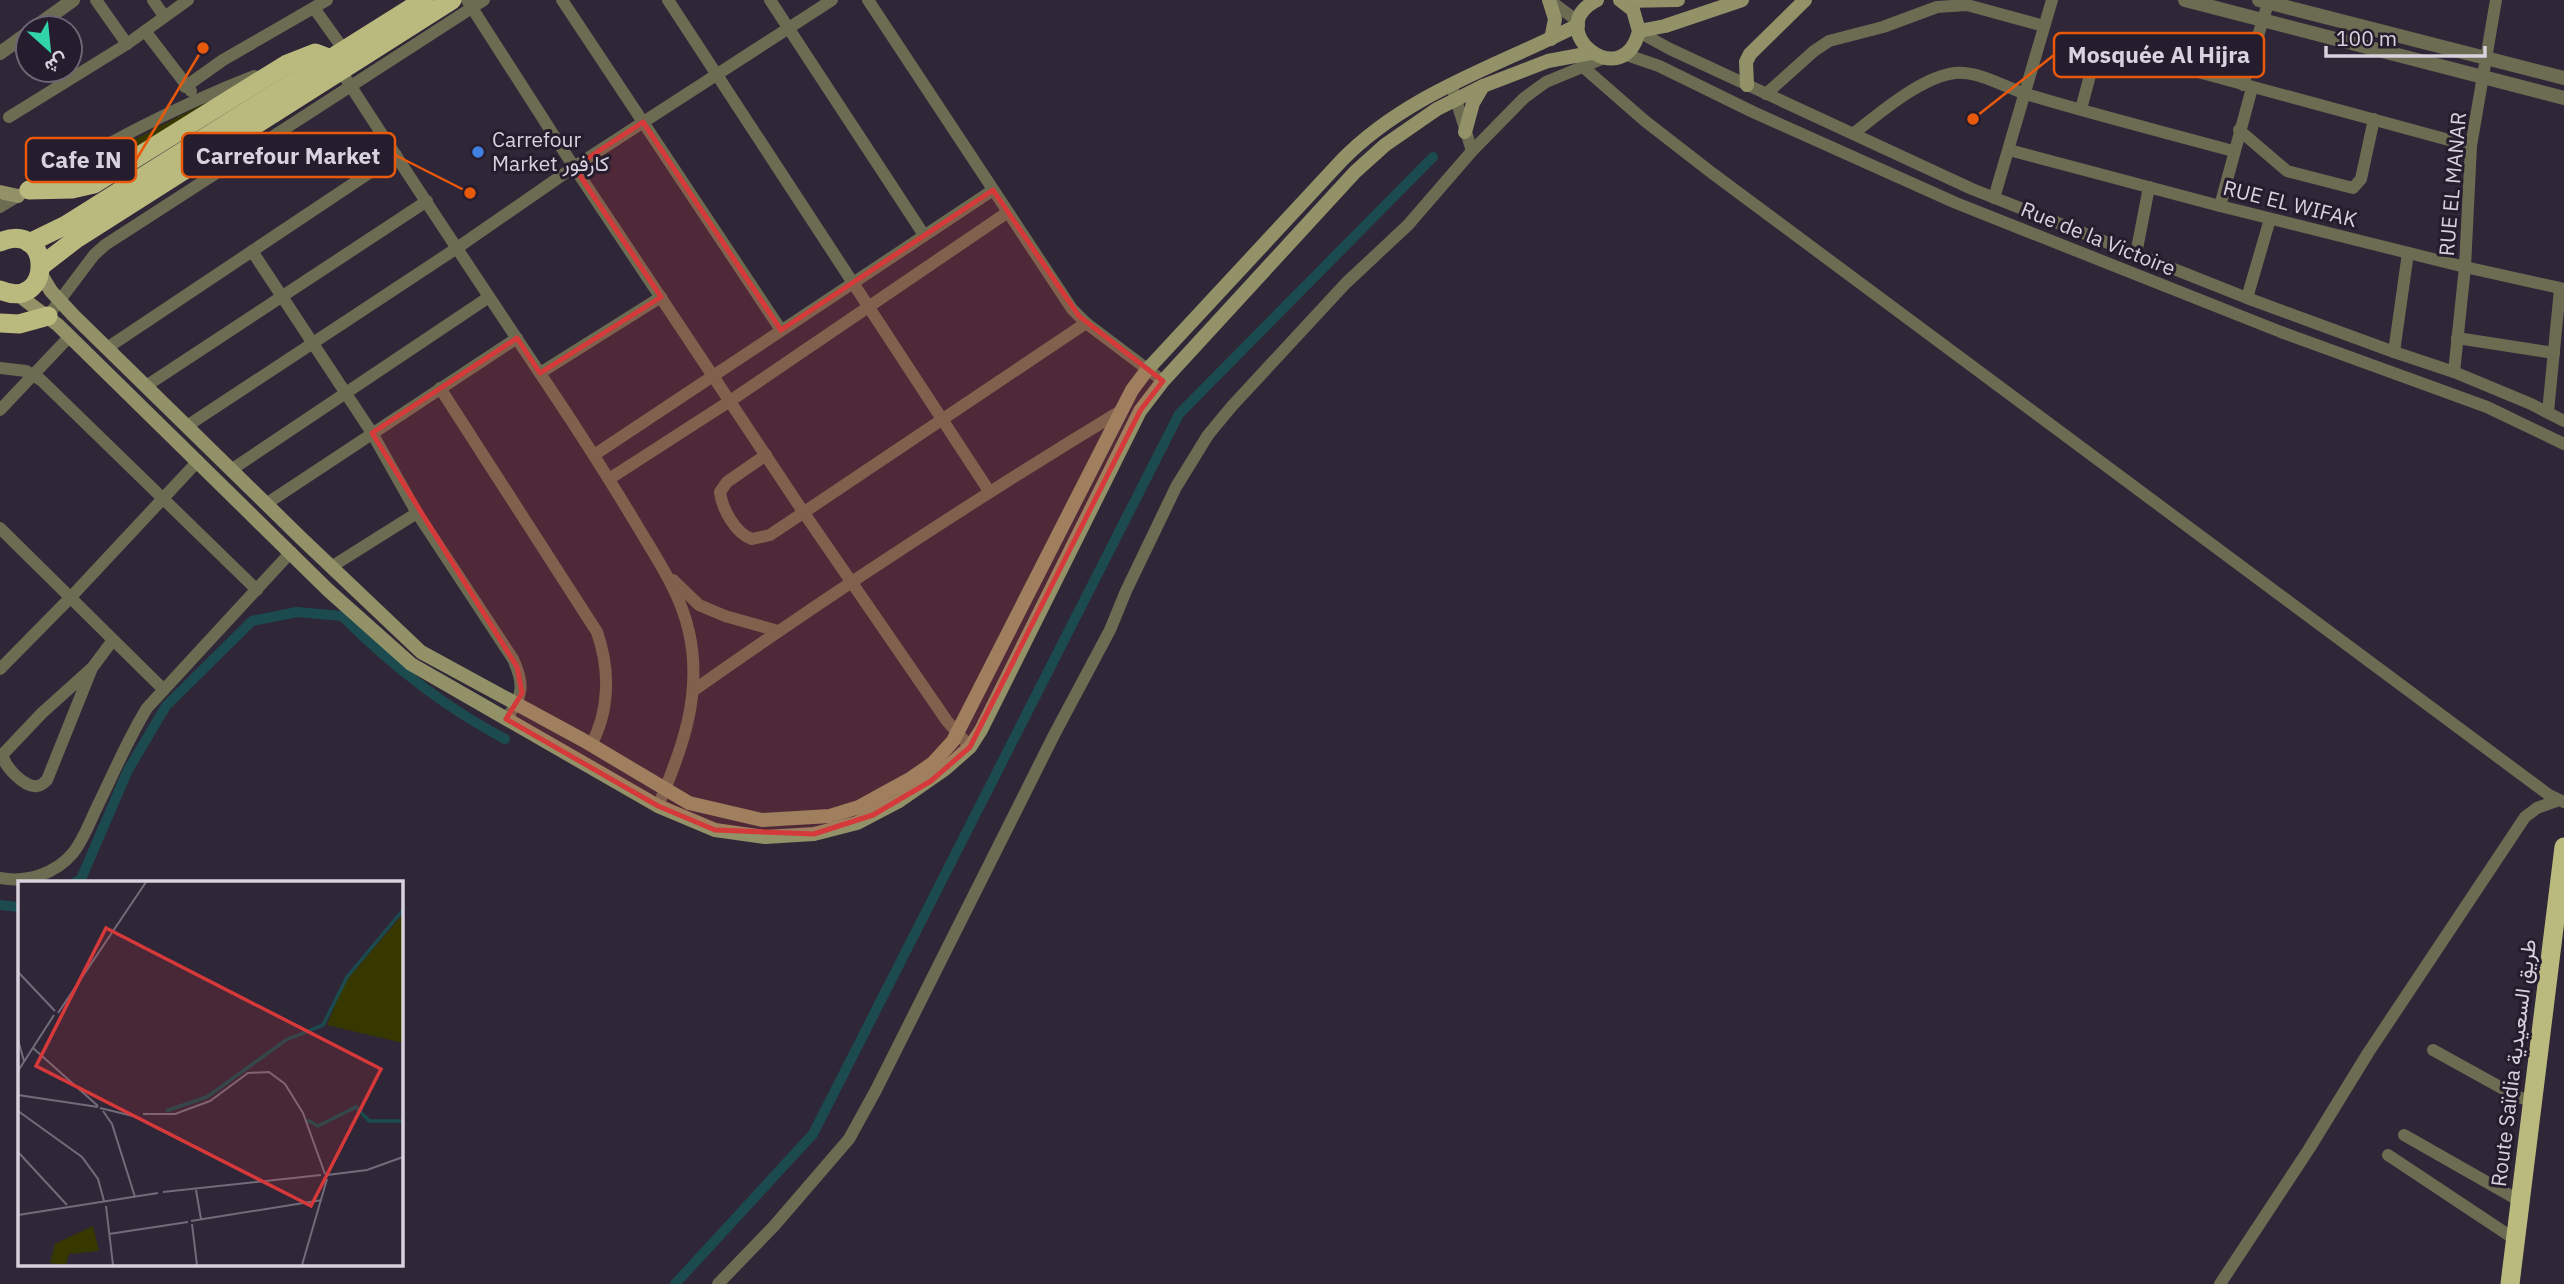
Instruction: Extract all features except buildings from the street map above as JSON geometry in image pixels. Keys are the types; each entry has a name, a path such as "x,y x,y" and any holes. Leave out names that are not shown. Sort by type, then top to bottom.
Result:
{"highway":[{"path":"5,292 29,289 41,269 76,239 341,66 424,0"},
{"path":"10,238 66,225 453,0"},
{"path":"23,193 94,184 287,64 315,53 341,66"},
{"path":"10,238 38,253 41,269"},
{"path":"0,324 19,324 54,309"},
{"name":"Route Saïdia طريق السعيدية","path":"2539,1102 2564,847"},
{"path":"2523,1284 2530,1170 2564,947"},
{"name":"Route Saïdia طريق السعيدية","path":"2510,1284 2520,1201 2530,1170"}],"main road":[{"path":"1549,0 1555,19 1550,39"},
{"path":"1621,0 1678,0"},
{"path":"41,269 54,309 69,336 328,590 411,664 658,806 715,830 765,837 814,834 857,823 884,810 931,781 970,747 981,730 1140,411 1163,381 1369,158 1419,120 1483,86 1541,63 1624,54 1634,45 1639,32 1637,17 1621,0"},
{"path":"1639,32 1742,0"},
{"path":"1746,85 1746,62 1750,54 1805,0"},
{"path":"1593,1 1584,10 1578,23 1581,41 1598,56"},
{"path":"5,292 54,309 107,348 421,652 591,745 689,803 748,818 772,820 830,816 859,807 920,773 943,754 958,735 1119,412 1147,370 1356,146 1388,120 1452,83 1550,39 1578,23"},
{"path":"1465,132 1474,103 1483,86"},
{"path":"0,192 23,193"}],"street":[{"path":"54,14 73,0"},
{"path":"96,0 127,44"},
{"path":"153,0 164,16"},
{"path":"9,117 127,44 188,0"},
{"path":"186,87 223,60 327,0"},
{"path":"54,309 94,255 105,245 341,66 469,4 484,0"},
{"path":"562,0 781,330"},
{"path":"668,0 989,491"},
{"path":"770,0 924,235"},
{"path":"187,426 457,248 574,167 832,0"},
{"path":"869,0 1072,309 1086,323 1163,381"},
{"path":"1549,0 1578,23"},
{"path":"1994,198 2052,0"},
{"path":"2185,0 2564,98"},
{"name":"RUE EL MANAR","path":"2454,372 2465,267 2471,146 2496,0"},
{"path":"2220,206 2263,22 2265,1 2564,78"},
{"path":"469,4 804,513 958,735 970,747"},
{"path":"1766,94 1829,41 1882,27 1937,7 1967,5 2044,26"},
{"path":"314,8 341,66 396,155 594,455 680,602 694,660 694,690 684,740 658,806"},
{"path":"145,31 186,87 200,99"},
{"name":"Rue de la Victoire","path":"1639,32 1746,85 1994,198 2246,298 2454,372 2564,421"},
{"path":"2081,109 2095,53 2102,47 2471,146"},
{"name":"Rue de la Victoire","path":"1624,54 1659,66 1753,112 1956,203 2281,332 2487,407 2564,444"},
{"path":"718,1284 774,1226 849,1139 1110,630 1176,487 1208,435 1346,283 1408,225 1472,151 1524,98 1546,82 1598,56"},
{"path":"0,207 102,148 200,99 287,64"},
{"path":"1582,66 1645,121 1712,173 2561,801"},
{"path":"1854,133 1914,90 1955,73 1973,75 2025,93 2233,151"},
{"path":"1452,83 1472,151"},
{"path":"2239,130 2287,172 2353,188 2361,179 2374,119"},
{"name":"RUE EL WIFAK","path":"2009,150 2270,219 2562,289"},
{"path":"107,348 396,155"},
{"path":"2136,254 2149,187"},
{"path":"594,455 993,190"},
{"path":"146,386 426,201"},
{"path":"609,479 730,401 1008,212"},
{"path":"2246,298 2270,219"},
{"path":"252,251 372,433 416,513 513,659 522,693 506,719"},
{"path":"2394,352 2408,253"},
{"path":"2548,412 2562,289"},
{"path":"231,470 489,297"},
{"path":"540,373 661,298"},
{"path":"766,455 727,482 720,492 721,499 739,532 752,539 761,539 804,513 1086,323"},
{"path":"0,410 69,336"},
{"path":"266,504 517,338"},
{"path":"2457,338 2554,353"},
{"path":"0,368 34,374 257,590"},
{"path":"440,388 597,632 604,658 606,686 602,713 591,745"},
{"path":"694,690 989,491 1119,412"},
{"path":"0,669 198,461"},
{"path":"331,567 416,513"},
{"path":"2,534 71,597 163,688"},
{"path":"0,878 27,880 42,875 71,854 83,836 136,726 163,688 291,552"},
{"path":"667,576 699,605 725,616 778,631"},
{"path":"92,668 47,780 37,787 31,786 6,768 3,754 42,713 92,668 113,640"},
{"path":"2220,1284 2309,1149 2368,1053 2525,817 2537,808 2561,801"},
{"path":"2433,1050 2518,1097 2539,1102"},
{"path":"2404,1135 2520,1201"},
{"path":"2388,1155 2516,1240"}],"highlighted area":[{"path":"643,122 781,330 993,190 1079,316 1163,381 1140,411 970,747 931,781 873,815 814,834 715,830 658,806 506,719 522,693 517,667 372,433 517,338 540,373 661,297 574,167"}],"shaded area":[{"path":"207,104 90,180 55,182 58,179"}],"waterway":[{"path":"675,1284 813,1134 1179,414 1433,157"},
{"path":"78,881 81,879 128,770 166,706 252,621 297,612 342,616 419,684 505,739"},
{"path":"0,905 18,907"}],"place":[{"name":"Cafe IN","path":"203,48"},
{"name":"Mosquée Al Hijra","path":"1973,119"},
{"name":"Carrefour Market كارفور","path":"478,152"},
{"name":"Carrefour Market","path":"470,193"}]}
